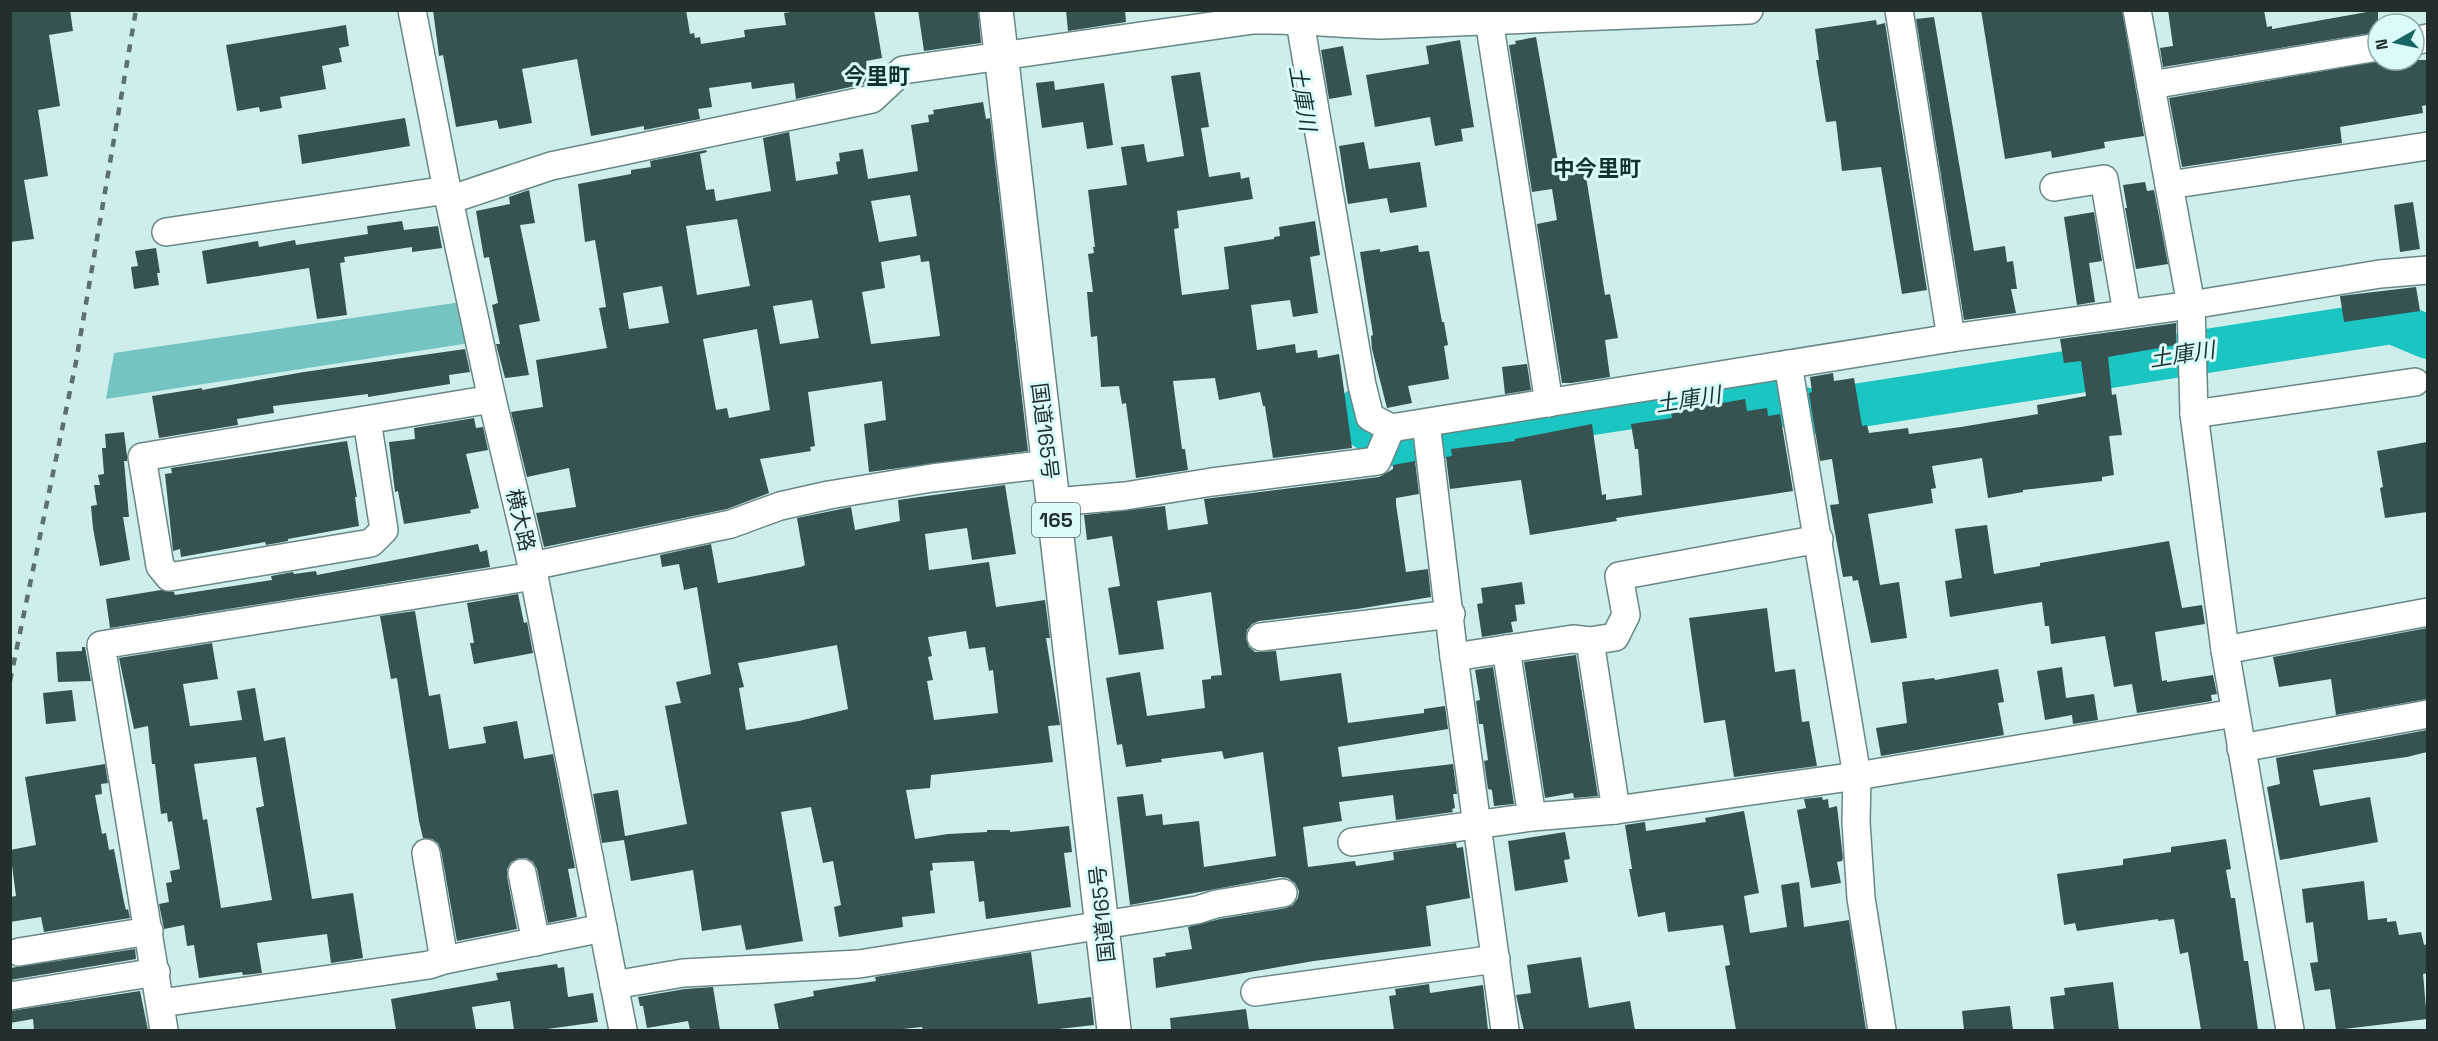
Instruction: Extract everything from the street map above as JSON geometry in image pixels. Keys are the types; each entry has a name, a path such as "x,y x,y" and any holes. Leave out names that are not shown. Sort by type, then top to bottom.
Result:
{"highway":[{"name":"国道165号","path":"996,10 1104,924 1114,1030"}],"street":[{"name":"横大路","path":"412,10 448,195 492,399 533,571 623,1030"},
{"path":"165,232 448,195 551,166 872,99 903,70 1253,20 1299,15 1320,23 1382,26 1582,14 1749,10"},
{"path":"1899,10 1951,338"},
{"path":"2137,10 2191,304 2194,414 2225,651 2290,1030"},
{"path":"1299,15 1362,385 1371,417 1387,437"},
{"path":"1489,20 1549,403"},
{"path":"2151,85 2366,49"},
{"path":"2169,185 2427,146"},
{"path":"2054,187 2104,179 2127,314"},
{"path":"1054,502 1125,496 1212,482 1377,462 1387,437 1426,423 1951,338 2127,314 2380,274 2427,270"},
{"path":"1788,364 1857,776 1856,822 1861,898 1882,1030"},
{"path":"2194,414 2415,382"},
{"path":"367,420 384,530 371,543 170,577 160,566 142,457 492,399"},
{"path":"1426,423 1451,614 1454,657 1505,1030"},
{"path":"164,1030 101,645 533,571 731,524 780,506 829,495 932,478 1049,464"},
{"path":"1454,657 1573,639 1590,641 1615,637 1626,615 1619,576 1819,539"},
{"path":"2225,651 2427,612"},
{"path":"1261,637 1451,614"},
{"path":"1590,641 1616,810"},
{"path":"1506,649 1532,817"},
{"path":"1353,842 1532,817 1616,810 1857,776 2235,712"},
{"path":"2241,748 2427,714"},
{"path":"426,853 444,960"},
{"path":"522,873 536,942"},
{"path":"614,985 683,973 859,964 1197,910 1216,904 1283,892"},
{"path":"160,1003 429,965 603,928"},
{"path":"19,952 149,931"},
{"path":"1255,992 1496,959"},
{"path":"10,996 156,972"}],"shaded area":[{"path":"461,302 470,343 106,399 114,353"}],"building":[{"path":"10,10 70,10 73,31 49,35 60,106 38,110 48,176 24,180 34,239 10,242"},
{"path":"433,10 686,10 690,34 694,33 695,38 700,37 701,44 745,37 744,30 786,25 784,13 803,10 874,10 882,58 866,61 869,80 864,84 796,99 794,83 752,89 751,82 709,88 712,107 698,109 700,119 644,130 644,126 591,136 577,59 522,69 532,123 499,129 497,120 456,127 443,55 439,56"},
{"path":"918,10 978,10 981,43 924,51"},
{"path":"1066,10 1125,10 1126,22 1068,31"},
{"path":"1981,10 2122,10 2144,136 2104,142 2105,148 2052,158 2051,151 2005,159"},
{"path":"2168,10 2264,10 2267,27 2272,26 2272,29 2366,12 2366,34 2163,67 2160,48 2173,46"},
{"path":"1934,17 1974,251 2005,246 2007,262 2013,261 2017,289 2011,289 2016,313 1964,320 1916,19"},
{"path":"1876,20 1877,25 1885,23 1927,290 1902,294 1881,167 1842,171 1836,121 1826,122 1816,60 1819,60 1815,29"},
{"path":"346,25 349,46 339,48 342,62 322,66 326,89 280,97 282,108 260,112 259,107 237,111 226,45"},
{"path":"1536,37 1559,168 1584,164 1605,295 1610,294 1618,338 1605,340 1610,377 1562,383 1537,224 1557,220 1552,189 1532,192 1509,45 1516,44 1515,41"},
{"path":"1460,40 1474,127 1461,129 1463,141 1435,146 1430,117 1375,127 1366,75 1429,64 1426,46"},
{"path":"1343,46 1352,95 1329,99 1321,50"},
{"path":"2427,60 2427,105 2422,106 2423,113 2340,127 2342,143 2182,167 2169,98 2366,64 2366,72 2426,72"},
{"path":"1200,72 1209,127 1201,128 1209,177 1240,172 1241,179 1249,177 1253,199 1177,211 1179,228 1174,229 1182,295 1229,289 1224,247 1274,239 1280,236 1279,227 1315,221 1320,255 1310,257 1318,313 1293,317 1290,300 1251,305 1257,350 1295,344 1296,353 1317,350 1318,358 1339,354 1352,448 1273,458 1265,406 1263,406 1260,392 1219,400 1215,378 1173,381 1182,449 1185,449 1188,470 1136,478 1126,403 1122,404 1119,386 1101,387 1097,336 1091,337 1087,292 1093,292 1088,254 1094,253 1093,247 1095,247 1088,190 1127,185 1121,147 1144,144 1147,162 1184,156 1171,76"},
{"path":"1054,81 1055,90 1104,83 1113,145 1087,149 1083,122 1042,128 1036,83"},
{"path":"983,102 986,119 990,118 1028,451 869,472 864,424 886,420 882,381 808,392 815,446 810,447 811,451 760,459 769,493 727,509 544,547 536,513 576,507 569,468 527,477 511,412 543,407 536,360 607,348 599,308 606,307 595,240 585,242 578,184 631,174 631,170 651,167 650,161 706,150 707,152 700,154 706,190 714,189 716,201 771,191 763,138 789,132 796,181 838,174 836,162 840,161 839,153 863,149 868,179 918,171 911,125 929,122 928,115 934,114 933,110","holes":["910,195 917,236 879,242 871,201","737,219 750,286 697,295 686,226","920,255 921,262 929,261 940,336 871,344 862,292 885,288 881,262","662,286 669,323 629,329 623,293","812,300 819,338 780,344 773,306","757,329 770,410 729,418 727,408 716,410 703,339"]},
{"path":"405,118 410,146 302,164 298,135"},
{"path":"1364,142 1369,169 1420,162 1427,207 1390,213 1387,198 1348,204 1339,146"},
{"path":"2145,182 2147,191 2154,190 2168,264 2136,269 2123,185"},
{"path":"529,190 535,223 520,225 540,321 519,325 529,375 505,378 496,344 500,344 492,305 498,303 489,257 484,258 476,211 510,204 509,197"},
{"path":"2413,202 2420,249 2400,252 2394,205"},
{"path":"2094,212 2102,261 2089,263 2095,302 2077,305 2064,217"},
{"path":"402,221 404,230 438,226 442,248 412,252 412,247 344,257 345,262 340,263 347,315 317,319 309,268 207,284 202,251 258,241 259,247 295,240 296,245 368,234 367,226"},
{"path":"1418,245 1419,252 1429,251 1448,345 1444,346 1449,379 1408,386 1412,403 1387,408 1372,349 1371,336 1373,335 1360,252 1380,249 1380,252"},
{"path":"156,248 160,273 157,273 159,285 134,289 131,267 138,266 135,251"},
{"path":"2416,287 2420,311 2344,322 2340,296"},
{"path":"2176,323 2176,345 2108,357 2112,395 2116,394 2122,435 2109,436 2114,475 2102,477 2102,481 2023,490 2023,492 1988,498 1982,458 1932,466 1936,488 1931,489 1933,503 1868,514 1880,585 1899,582 1907,638 1871,643 1858,580 1853,581 1852,576 1843,577 1830,505 1839,504 1832,459 1820,461 1809,393 1812,392 1810,377 1833,373 1834,381 1854,378 1862,426 1867,425 1869,433 1908,428 1909,434 1961,427 2038,414 2037,405 2086,396 2081,361 2064,363 2060,339"},
{"path":"465,349 470,372 449,375 450,384 368,397 368,394 273,406 274,413 237,419 238,425 159,438 152,396"},
{"path":"1527,364 1531,390 1505,394 1502,367"},
{"path":"1745,399 1747,411 1767,408 1768,416 1780,414 1793,491 1616,518 1617,521 1530,535 1521,480 1450,489 1446,457 1452,456 1451,449 1515,441 1515,439 1592,424 1602,495 1606,494 1606,500 1642,495 1638,449 1635,449 1631,424 1672,418 1671,412"},
{"path":"474,418 476,428 483,427 488,450 466,454 479,508 470,510 471,513 404,524 398,491 395,492 389,442 415,439 414,428"},
{"path":"124,432 129,517 123,517 130,560 100,566 91,506 97,505 94,485 100,485 98,475 104,474 102,448 106,448 105,434"},
{"path":"347,441 357,497 355,497 359,526 266,545 265,542 181,557 180,549 173,551 165,474 172,473 171,468"},
{"path":"2427,442 2427,512 2385,518 2377,451"},
{"path":"1415,461 1419,494 1396,498 1396,504 1406,572 1428,569 1431,597 1259,621 1247,630 1246,639 1249,647 1255,652 1276,651 1280,681 1341,673 1348,723 1424,713 1424,709 1445,706 1448,729 1338,747 1342,777 1453,764 1457,794 1453,794 1455,808 1452,809 1453,812 1396,820 1393,795 1339,802 1342,821 1303,827 1308,867 1355,861 1356,866 1394,860 1393,852 1456,843 1457,848 1463,847 1470,898 1426,906 1431,946 1314,961 1156,988 1153,958 1166,956 1165,953 1192,949 1188,927 1286,908 1293,905 1298,898 1299,891 1295,883 1288,878 1280,877 1130,905 1117,797 1143,794 1146,816 1162,814 1163,825 1199,821 1204,867 1276,856 1263,752 1224,759 1222,751 1161,759 1162,762 1126,767 1122,744 1117,745 1106,678 1140,672 1147,716 1205,708 1202,680 1222,675 1211,592 1157,601 1164,649 1119,655 1108,588 1120,586 1112,536 1087,540 1084,515 1165,506 1168,530 1208,524 1204,499 1379,477 1393,469 1393,465"},
{"path":"1005,485 1016,554 972,560 967,528 925,534 929,570 989,562 996,607 1045,600 1050,638 1046,638 1060,725 1048,726 1053,762 931,775 930,788 906,790 915,839 987,832 987,830 1010,830 1010,832 1069,826 1072,852 1064,853 1071,907 986,919 984,901 979,902 974,861 932,863 933,870 930,871 935,913 902,917 903,927 839,937 834,907 841,905 833,861 823,863 811,807 781,812 803,941 746,950 741,925 702,931 693,870 631,881 624,840 602,843 593,794 618,790 625,836 687,824 665,706 681,703 676,682 711,674 697,587 684,590 679,564 662,567 660,555 711,544 718,583 801,567 805,565 797,518 851,507 855,530 900,521 898,500","holes":["966,631 969,649 985,647 989,671 993,670 998,713 934,720 927,681 933,680 928,657 932,656 928,637","837,645 848,709 799,721 746,730 739,688 744,687 738,663"]},
{"path":"1987,525 1994,574 2040,566 2040,563 2169,541 2182,608 2202,605 2205,624 2155,632 2162,681 2213,675 2217,694 2211,695 2212,701 2137,713 2132,684 2114,687 2105,636 2051,644 2049,626 2045,626 2042,602 1950,617 1945,581 1962,578 1955,529"},
{"path":"478,544 480,552 487,550 490,567 110,628 106,599 161,590 174,592 175,595 272,580 271,576 293,572 294,574 316,571 317,575"},
{"path":"1522,582 1525,604 1515,605 1517,621 1511,622 1513,632 1482,637 1477,604 1483,603 1481,588"},
{"path":"518,594 524,623 527,622 533,653 474,664 470,643 474,643 467,603"},
{"path":"1767,608 1775,672 1795,669 1802,722 1809,721 1817,766 1734,777 1725,720 1704,723 1689,618"},
{"path":"415,611 429,696 440,694 449,749 486,743 483,727 517,721 524,759 553,754 575,868 568,869 577,917 548,923 537,869 533,862 526,858 519,858 511,862 507,869 517,929 457,941 441,850 438,843 432,839 423,838 397,678 391,679 380,616"},
{"path":"2427,628 2427,699 2336,715 2331,679 2279,687 2273,657"},
{"path":"212,643 218,679 183,684 190,726 242,720 237,691 255,688 264,741 285,737 312,899 353,893 363,958 331,963 327,934 257,943 262,973 243,975 242,972 199,978 194,945 187,946 184,925 164,929 159,904 169,902 166,883 172,882 170,871 180,869 172,821 168,822 167,813 161,814 148,726 134,729 119,658","holes":["256,757 264,806 256,808 272,900 221,908 207,819 203,820 194,764"]},
{"path":"82,647 85,647 91,681 58,682 56,652 82,651"},
{"path":"1576,655 1598,796 1574,798 1573,793 1545,798 1524,662"},
{"path":"1493,667 1514,804 1494,806 1492,790 1488,789 1484,761 1488,760 1483,724 1479,724 1476,701 1480,700 1475,670"},
{"path":"2062,667 2066,698 2094,694 2098,720 2073,724 2072,715 2045,720 2037,671"},
{"path":"1998,669 2004,702 1998,703 2004,735 1881,756 1876,728 1907,723 1902,682 1934,678 1935,680"},
{"path":"72,690 76,721 46,724 43,693"},
{"path":"2427,730 2427,752 2407,757 2313,770 2320,806 2370,797 2378,842 2280,860 2267,787 2280,784 2276,758"},
{"path":"105,764 108,783 101,784 102,794 95,795 102,834 106,833 109,850 114,849 124,902 130,918 44,932 41,917 10,922 10,897 16,896 10,850 36,845 25,777"},
{"path":"1822,797 1823,800 1828,799 1829,808 1837,806 1843,858 1842,861 1837,862 1841,883 1811,888 1797,810 1806,808 1804,799"},
{"path":"1744,811 1759,893 1744,896 1750,933 1787,927 1781,885 1799,882 1804,927 1849,920 1866,1030 1736,1030 1725,966 1730,965 1723,925 1668,932 1665,912 1638,917 1629,869 1632,869 1625,825 1645,822 1646,831 1706,822 1705,818"},
{"path":"1565,832 1570,859 1564,860 1568,882 1515,891 1508,841"},
{"path":"2226,839 2231,869 2226,870 2231,898 2235,898 2244,961 2248,961 2258,1030 2201,1030 2188,952 2180,954 2174,919 2158,921 2158,919 2077,931 2075,923 2064,925 2057,874 2123,865 2123,859 2171,852 2171,847"},
{"path":"2364,881 2368,920 2387,918 2387,922 2396,921 2399,935 2421,932 2424,945 2427,944 2427,973 2423,974 2427,1019 2336,1030 2330,989 2315,991 2310,963 2318,962 2313,922 2306,923 2302,889"},
{"path":"135,949 136,959 10,980 10,968"},
{"path":"1031,952 1038,1004 1091,997 1094,1025 1050,1030 923,1030 922,1027 893,1030 779,1030 774,1004 814,996 813,991 876,981 875,977"},
{"path":"1581,957 1589,1008 1630,1001 1635,1030 1524,1030 1516,995 1531,993 1527,965"},
{"path":"557,964 558,968 564,967 568,997 593,993 598,1022 540,1030 514,1030 510,1001 472,1007 476,1030 396,1030 391,999 498,980 496,973"},
{"path":"2113,982 2119,1030 2054,1030 2050,997 2065,995 2064,988"},
{"path":"1429,984 1430,993 1483,985 1488,1030 1394,1030 1389,996 1396,995 1395,989"},
{"path":"713,987 720,1030 690,1030 688,1021 647,1028 643,1006 640,1006 638,997"},
{"path":"140,991 148,1030 34,1030 33,1019 10,1023 10,1011"},
{"path":"2010,1006 2013,1030 1964,1030 1962,1011"},
{"path":"1246,1009 1249,1030 1171,1030 1170,1018"}],"waterway":[{"name":"土庫川","path":"1360,409 1365,427 1391,444 1749,389 1782,404 1816,412 2392,322 2428,337"}],"railway":[{"path":"10,681 76,362 136,10"}],"district":[{"name":"今里町","path":"877,76"},
{"name":"中今里町","path":"1597,168"}]}
